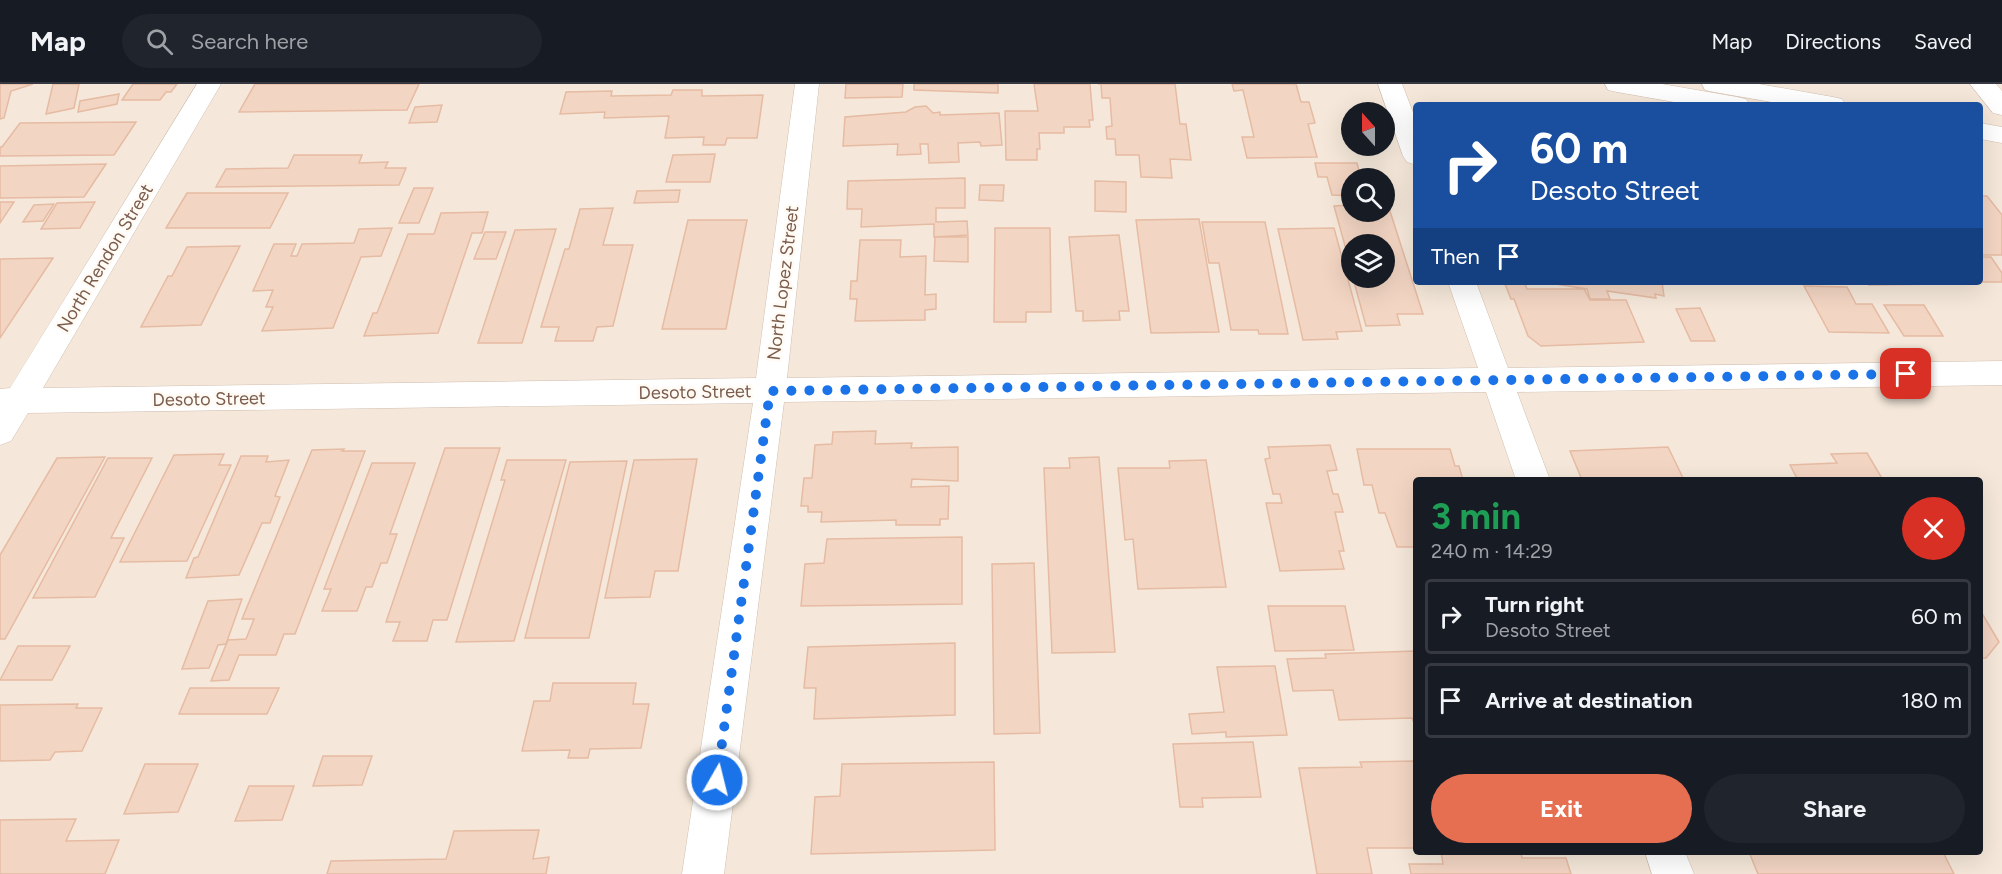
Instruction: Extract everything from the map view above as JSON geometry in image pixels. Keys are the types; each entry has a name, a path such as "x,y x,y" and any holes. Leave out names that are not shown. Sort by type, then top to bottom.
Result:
{"street":[{"name":"North Rendon Street","path":"0,432 10,401 209,84"},
{"name":"North Lopez Street","path":"703,874 770,391 807,84"},
{"path":"1390,84 1413,148"},
{"path":"1617,84 1720,102"},
{"path":"1713,84 1816,102"},
{"path":"1982,84 2002,107"},
{"path":"1983,132 2002,135"},
{"path":"1983,149 2002,152"},
{"path":"1463,285 1532,477"},
{"name":"Desoto Street","path":"10,401 2002,373"},
{"path":"1666,855 1673,874"}],"shaded area":[{"path":"0,84 2002,84 2002,874 0,874"}],"building":[{"path":"0,84 33,84 11,91 4,118 0,119"},
{"path":"53,84 79,84 74,108 46,114"},
{"path":"133,84 177,84 160,100 122,100"},
{"path":"255,84 419,84 407,110 239,112"},
{"path":"846,84 903,84 902,97 845,98"},
{"path":"914,84 998,84 998,93 914,90"},
{"path":"1034,84 1090,84 1093,120 1089,120 1090,127 1064,127 1064,133 1039,133 1040,149 1037,149 1037,160 1006,160 1005,111 1038,111"},
{"path":"1101,84 1175,84 1180,124 1186,124 1191,160 1170,159 1172,178 1141,177 1139,155 1116,155 1115,139 1107,139 1106,127 1112,126 1110,98 1102,98"},
{"path":"1232,84 1296,84 1301,102 1309,102 1315,123 1308,124 1317,157 1247,158 1242,137 1254,137 1243,90 1234,91"},
{"path":"673,90 702,90 702,96 763,95 757,138 727,138 725,145 703,145 704,137 665,138 669,116 604,118 605,112 560,114 566,92 612,91 611,96 671,95"},
{"path":"119,94 117,104 78,112 80,101"},
{"path":"442,105 437,122 409,123 415,107"},
{"path":"926,106 933,113 940,112 940,115 999,113 1002,145 981,146 980,142 958,143 959,162 929,163 928,144 920,144 921,154 897,155 898,144 843,146 845,117 906,112 915,107"},
{"path":"136,122 114,155 0,156 0,147 20,123"},
{"path":"715,154 710,182 666,182 673,155"},
{"path":"294,155 362,155 359,163 388,162 385,168 406,168 399,185 216,187 226,169 288,168"},
{"path":"1315,163 1357,163 1358,168 1341,168 1341,195 1332,195 1327,177 1318,177"},
{"path":"106,164 84,197 0,198 0,166"},
{"path":"965,178 965,208 936,208 936,222 967,221 968,235 934,237 934,224 861,227 862,209 847,209 848,181"},
{"path":"1095,181 1126,182 1126,212 1095,211"},
{"path":"980,185 1004,185 1003,201 979,200"},
{"path":"414,188 433,188 419,223 399,223"},
{"path":"680,190 678,202 634,203 637,191"},
{"path":"187,193 288,193 270,228 166,228"},
{"path":"1983,196 1987,196 2002,215 2002,255 1983,255"},
{"path":"0,202 14,202 0,223"},
{"path":"95,202 80,228 41,229 57,203"},
{"path":"54,204 43,221 23,222 34,205"},
{"path":"1334,206 1341,206 1341,222 1393,222 1423,314 1397,314 1400,325 1366,326 1356,288 1395,288 1395,234 1342,234"},
{"path":"613,208 603,245 633,245 613,326 597,327 593,341 555,341 559,327 541,327 565,249 569,249 580,209"},
{"path":"488,212 482,233 472,233 438,333 364,336 373,313 377,313 408,234 434,234 441,213"},
{"path":"1199,219 1219,332 1151,333 1136,220"},
{"path":"688,220 747,220 726,329 662,329"},
{"path":"1202,222 1265,222 1288,334 1259,334 1258,330 1231,330 1219,263 1209,263"},
{"path":"392,228 381,256 361,257 333,328 262,331 273,307 266,307 273,290 253,291 274,244 296,244 291,256 297,256 302,244 354,243 359,229"},
{"path":"995,228 1050,228 1051,312 1026,312 1026,322 994,322"},
{"path":"1334,228 1341,254 1341,288 1350,288 1362,331 1336,332 1338,339 1303,340 1278,229"},
{"path":"556,229 522,343 478,343 515,230"},
{"path":"485,232 506,232 496,259 474,259"},
{"path":"1119,235 1129,311 1119,311 1120,320 1083,321 1083,311 1076,311 1069,237"},
{"path":"935,237 968,237 968,262 934,261"},
{"path":"860,240 901,240 900,257 926,256 925,295 936,294 936,309 925,310 925,320 855,321 857,299 850,299 851,281 857,281"},
{"path":"240,246 201,325 141,327 168,276 172,276 187,247"},
{"path":"1983,257 1991,257 2002,273 2002,282 1983,282"},
{"path":"53,258 0,338 0,259"},
{"path":"1505,285 1525,285 1527,289 1584,289 1590,300 1626,300 1644,342 1541,346 1528,336 1514,299 1511,299"},
{"path":"1562,285 1662,285 1664,296 1655,294 1656,298 1607,291 1610,299 1590,299 1587,289"},
{"path":"1804,286 1847,287 1856,304 1872,304 1889,333 1829,332"},
{"path":"1884,305 1924,305 1943,336 1904,336"},
{"path":"1700,308 1715,341 1691,341 1676,309"},
{"path":"876,431 875,444 912,443 911,448 958,447 958,481 912,479 911,487 949,486 948,519 940,519 940,525 896,525 896,520 821,522 822,512 808,512 808,506 801,506 804,478 812,478 815,445 832,444 833,432"},
{"path":"1330,445 1337,470 1327,471 1333,494 1338,494 1343,512 1335,512 1344,551 1339,551 1344,569 1280,571 1266,503 1282,503 1280,494 1273,494 1265,459 1270,458 1268,447"},
{"path":"1668,447 1683,477 1581,477 1570,451"},
{"path":"445,448 500,448 447,620 433,620 427,641 393,641 400,622 386,622"},
{"path":"344,449 342,451 365,451 295,634 284,634 276,655 239,655 229,680 211,681 228,640 246,639 254,619 242,619 312,450"},
{"path":"1357,449 1450,449 1455,466 1459,466 1462,477 1413,477 1413,547 1397,547 1385,513 1379,513 1372,485 1364,485"},
{"path":"1867,453 1881,477 1796,477 1790,465 1837,463 1831,454"},
{"path":"224,454 219,465 231,465 187,561 120,562 174,455"},
{"path":"241,456 268,456 266,462 289,460 275,496 280,497 270,523 262,523 239,575 186,578 194,558 198,557"},
{"path":"105,457 5,639 0,639 0,555 57,458"},
{"path":"1099,457 1115,652 1052,653 1044,468 1070,468 1069,458"},
{"path":"108,458 152,458 111,538 124,538 95,597 33,598"},
{"path":"697,459 678,571 655,571 650,597 605,598 634,460"},
{"path":"507,460 566,460 514,641 456,642 505,480 501,480"},
{"path":"1206,460 1226,587 1138,589 1133,539 1125,540 1118,468 1170,468 1169,461"},
{"path":"627,461 589,638 525,638 570,462"},
{"path":"372,463 415,463 390,534 397,534 387,563 381,563 372,587 366,587 357,611 322,611 331,589 324,589"},
{"path":"962,537 962,604 801,606 805,564 824,563 827,539"},
{"path":"1034,563 1040,733 994,734 992,564"},
{"path":"242,599 226,644 218,645 209,668 182,669 208,601"},
{"path":"1268,606 1345,606 1354,650 1275,651"},
{"path":"1983,615 1999,642 1986,658 1983,658"},
{"path":"955,643 955,715 814,719 816,688 804,688 808,647"},
{"path":"18,646 70,646 52,680 0,680"},
{"path":"1413,651 1413,720 1412,718 1339,720 1333,690 1293,691 1287,659 1326,658 1325,654"},
{"path":"1275,666 1287,735 1226,737 1226,732 1192,734 1189,714 1224,712 1217,667"},
{"path":"553,683 636,683 633,704 649,704 641,748 590,749 588,758 568,758 570,750 522,751 534,701 550,701"},
{"path":"190,688 279,688 267,714 179,714"},
{"path":"78,704 76,708 102,708 82,751 55,752 50,760 0,761 0,705"},
{"path":"1253,742 1261,797 1202,798 1203,807 1180,807 1173,744"},
{"path":"323,756 372,756 362,785 313,786"},
{"path":"1413,761 1413,848 1367,848 1372,874 1317,874 1299,768 1362,767 1360,762"},
{"path":"994,762 995,850 811,854 815,797 840,796 842,764"},
{"path":"145,764 198,764 178,812 124,814"},
{"path":"249,786 294,786 282,820 235,821"},
{"path":"76,819 66,841 119,840 105,874 0,874 0,820"},
{"path":"539,830 533,859 549,857 546,874 327,874 331,861 446,859 454,831"},
{"path":"1442,855 1521,855 1522,858 1566,858 1571,874 1411,874 1409,864 1443,864"},
{"path":"1750,855 1944,855 1954,874 1758,874"}],"route":[{"path":"717,780 770,391 1906,374"}]}
